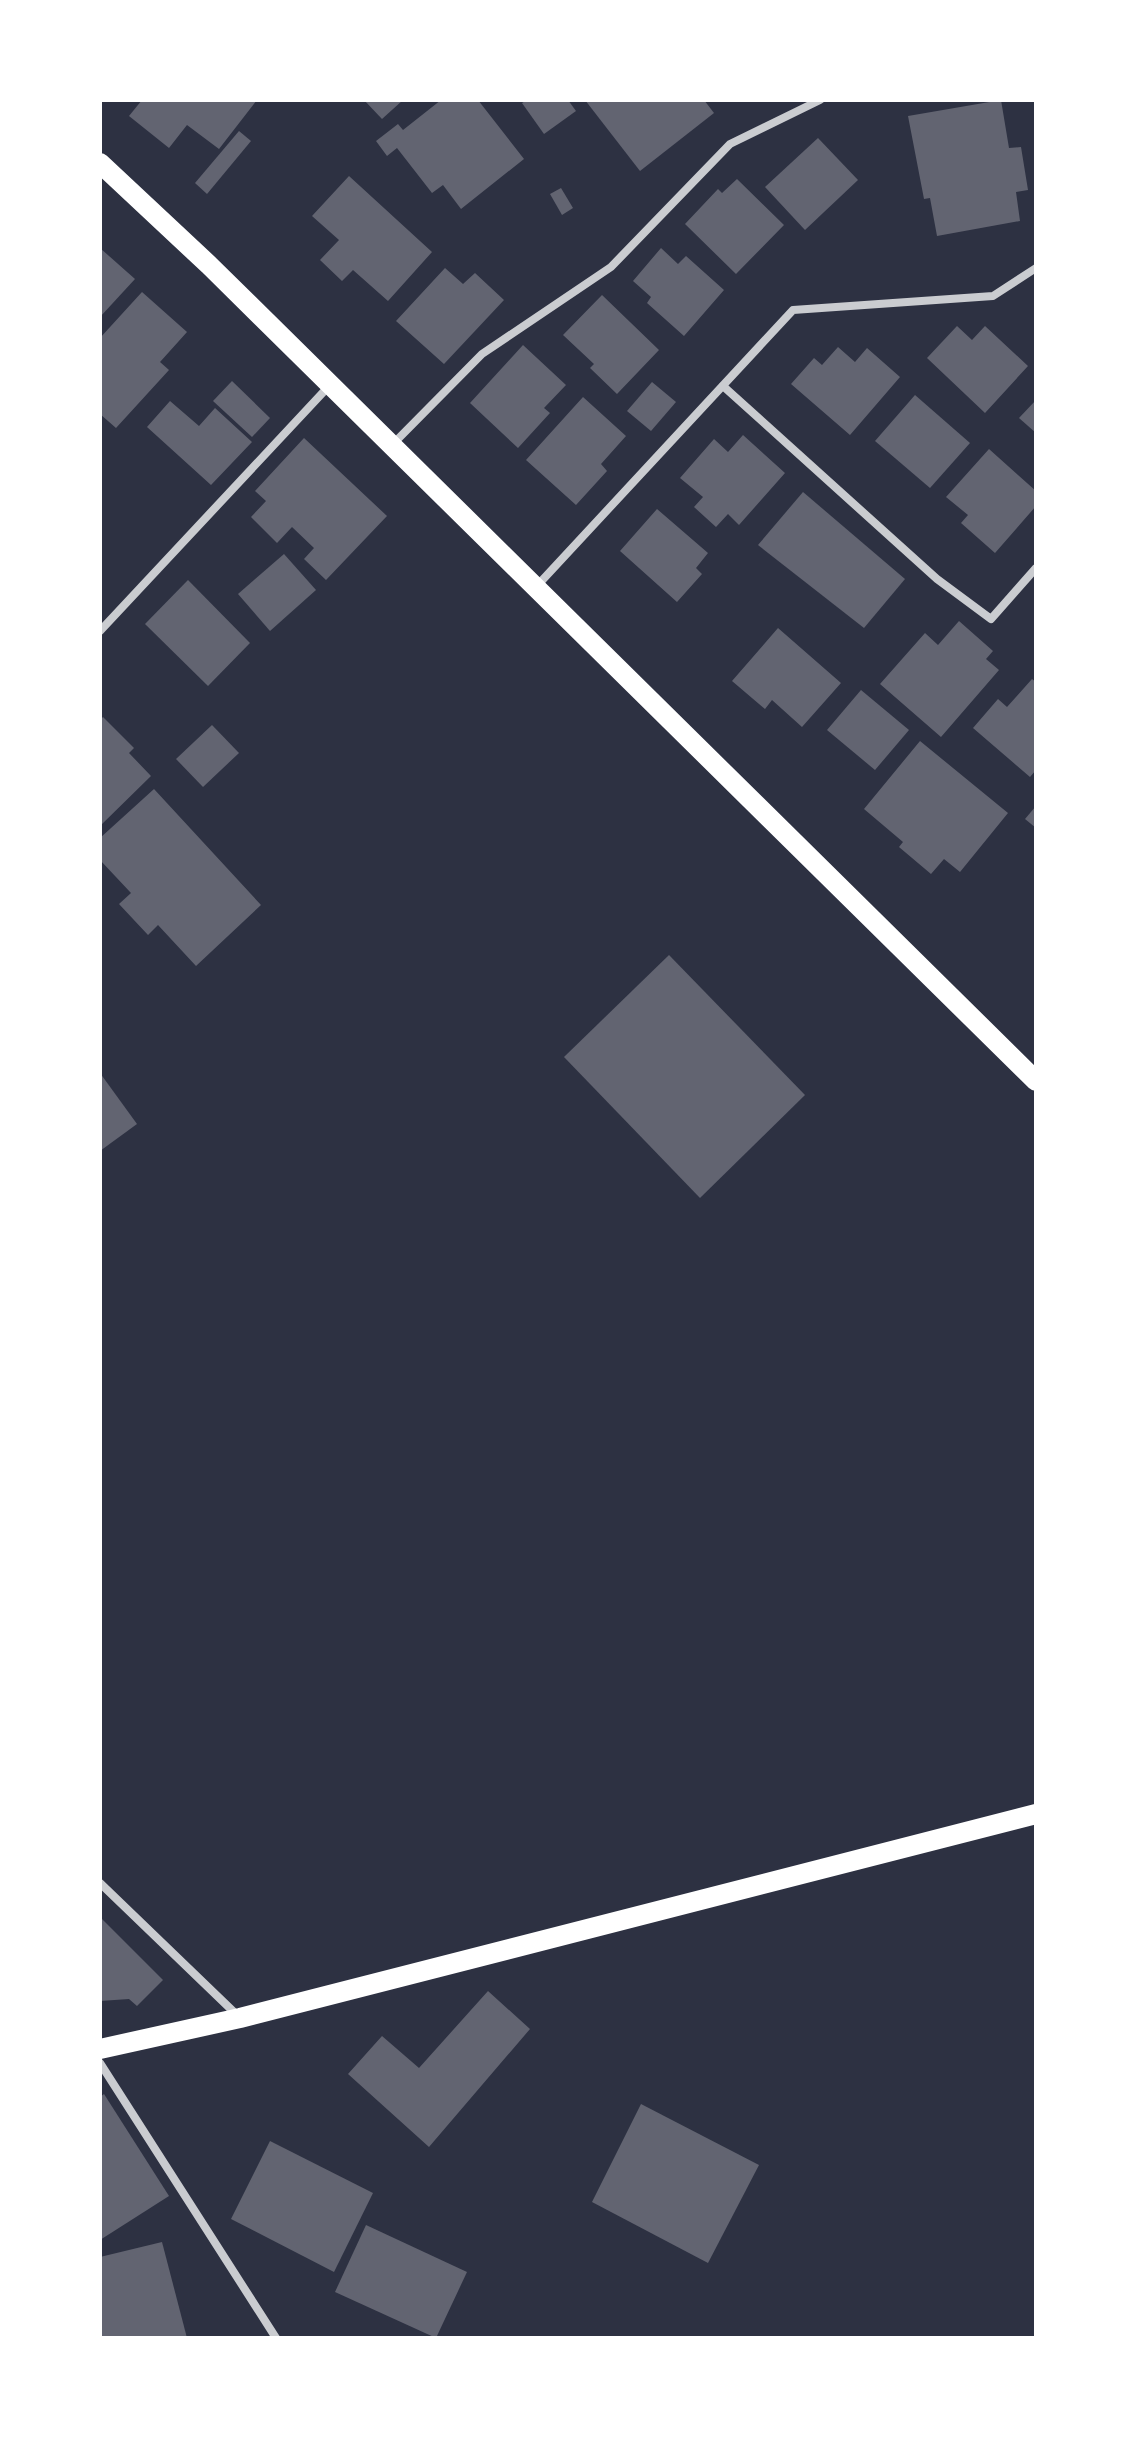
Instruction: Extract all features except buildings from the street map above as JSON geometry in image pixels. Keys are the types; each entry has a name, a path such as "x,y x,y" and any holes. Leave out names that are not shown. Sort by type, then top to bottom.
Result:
{"main road":[{"path":"100,163 330,385 1036,1081"},
{"path":"100,2049 240,2018 1036,1814"}],"street":[{"path":"391,446 482,354 611,267 730,144 820,100"},
{"path":"535,588 793,310 993,296 1036,268"},
{"path":"100,631 330,385"},
{"path":"723,386 937,579 991,619 1036,568"},
{"path":"100,1883 240,2018"},
{"path":"100,2063 276,2338"}]}
